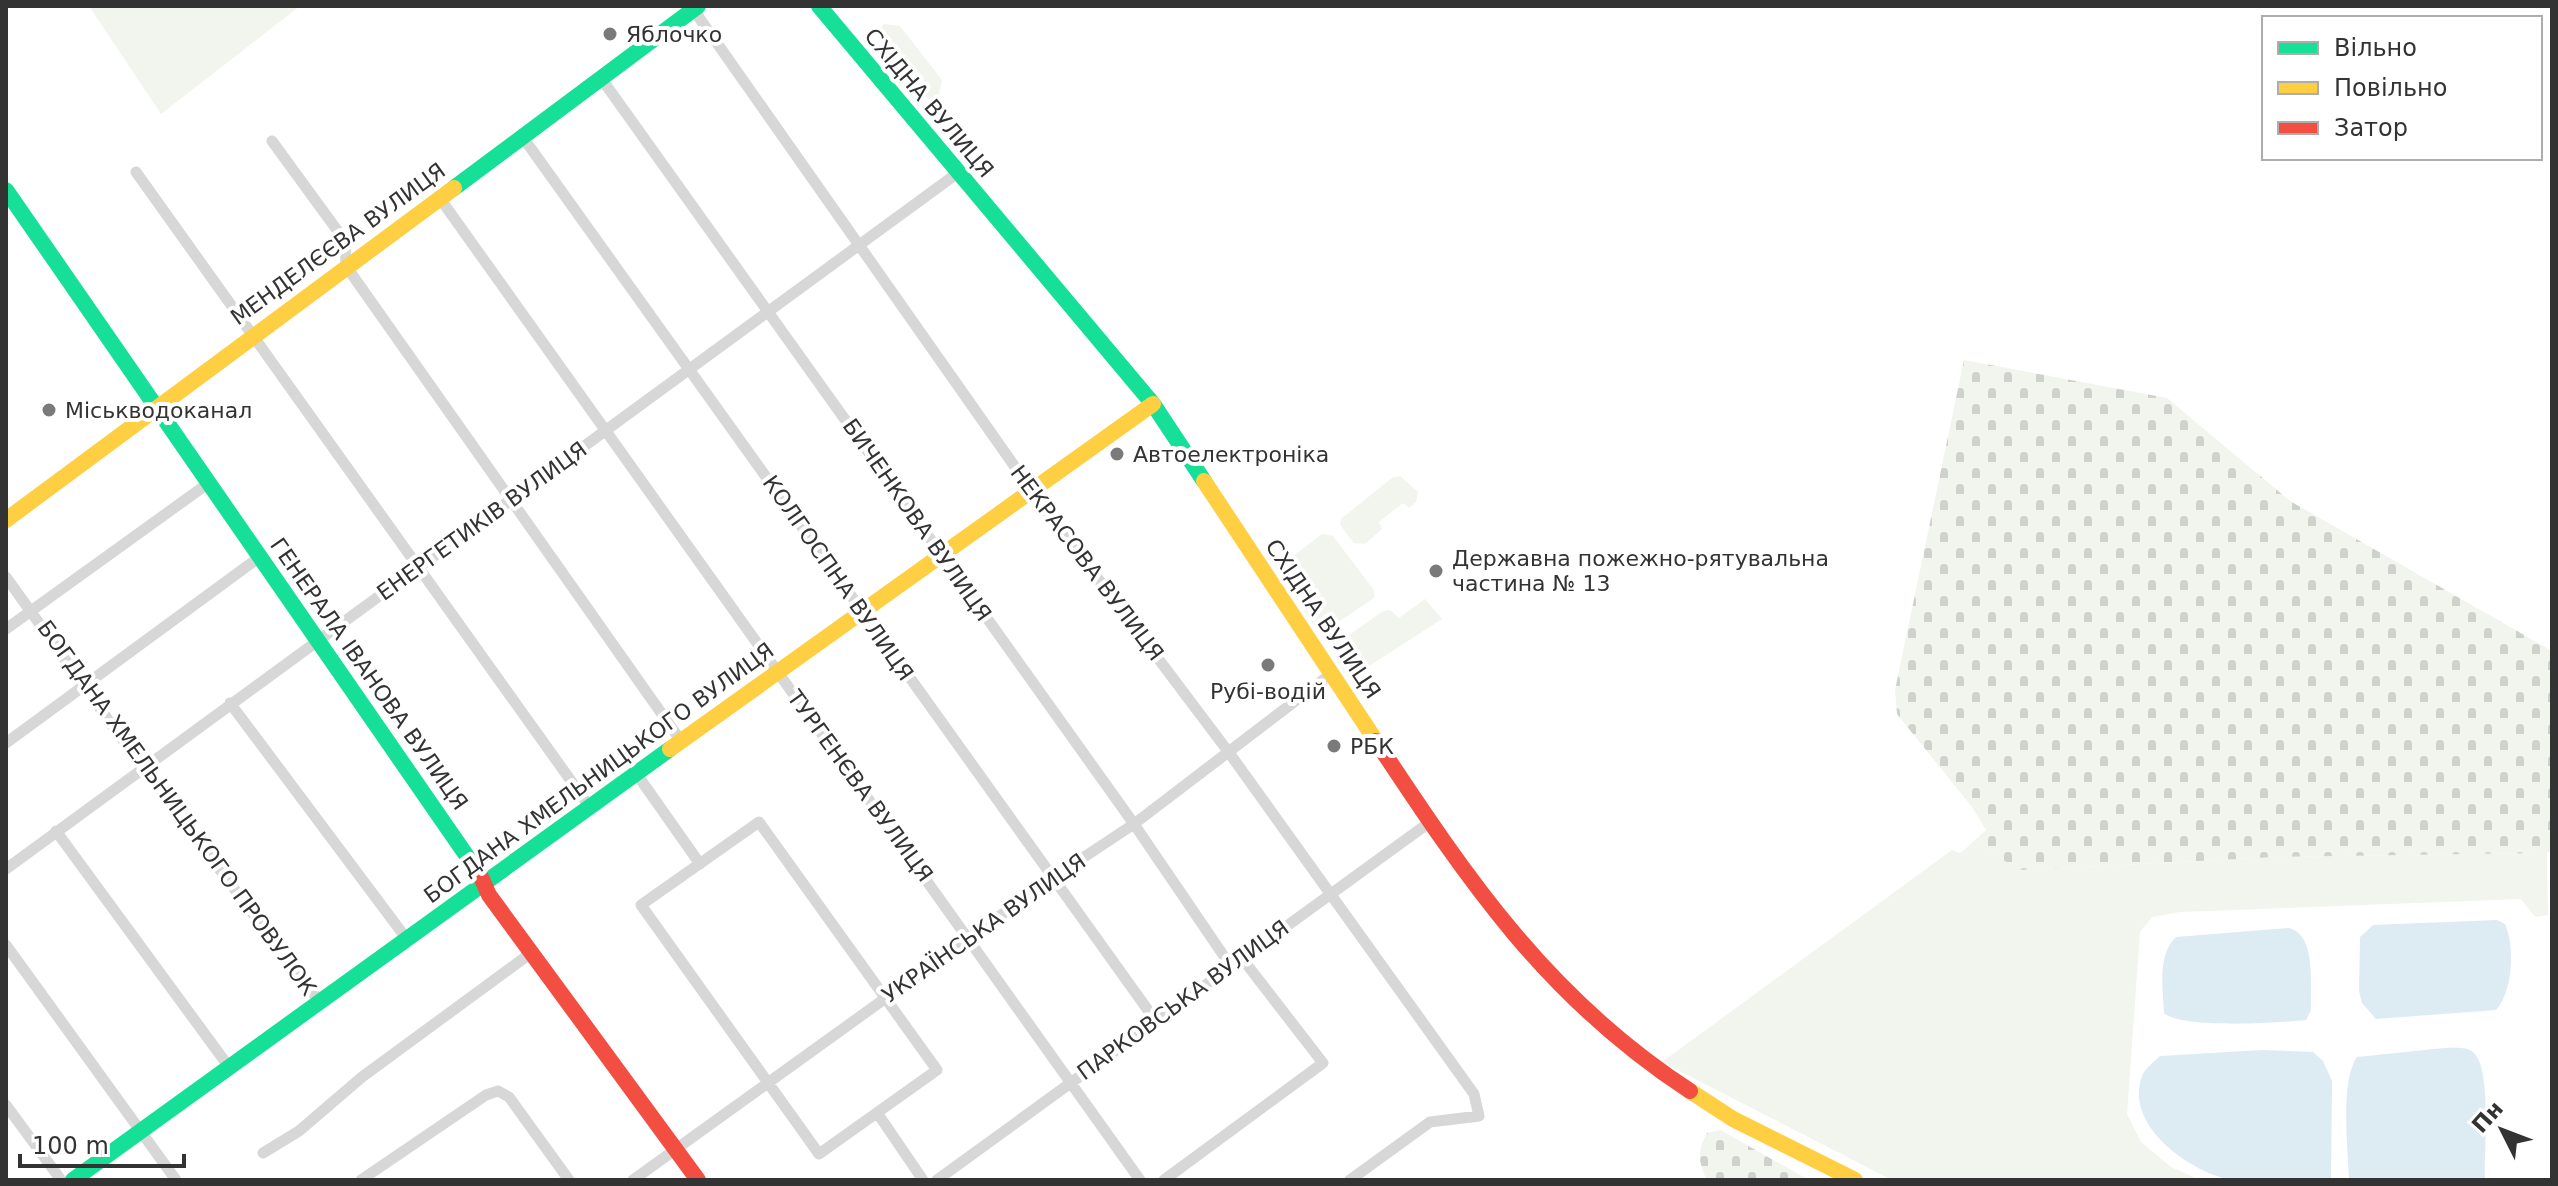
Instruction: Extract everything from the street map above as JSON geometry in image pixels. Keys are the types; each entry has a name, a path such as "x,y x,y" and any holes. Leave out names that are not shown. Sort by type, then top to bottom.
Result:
{"street":[{"name":"СХІДНА ВУЛИЦЯ","path":"819,6 1153,404 1430,822 1513,936 1612,1035 1694,1097 1855,1180"},
{"name":"МЕНДЕЛЄЄВА ВУЛИЦЯ","path":"6,520 695,8"},
{"name":"НЕКРАСОВА ВУЛИЦЯ","path":"695,8 1032,491 1230,754 1474,1094 1479,1116 1430,1122 1350,1180"},
{"name":"БИЧЕНКОВА ВУЛИЦЯ","path":"601,78 1134,824 1230,965"},
{"name":"КОЛГОСПНА ВУЛИЦЯ","path":"522,136 1051,879 1155,1020"},
{"path":"272,141 345,241 346,266 681,741"},
{"path":"136,172 589,806"},
{"name":"ЕНЕРГЕТИКІВ ВУЛИЦЯ","path":"6,869 959,172"},
{"name":"ГЕНЕРАЛА ІВАНОВА ВУЛИЦЯ","path":"6,190 261,556 531,953 698,1180"},
{"name":"ТУРГЕНЄВА ВУЛИЦЯ","path":"439,197 1140,1180"},
{"name":"БОГДАНА ХМЕЛЬНИЦЬКОГО ВУЛИЦЯ","path":"73,1180 483,882 1153,404"},
{"path":"6,629 210,482"},
{"path":"6,743 261,556"},
{"name":"БОГДАНА ХМЕЛЬНИЦЬКОГО ПРОВУЛОК","path":"6,577 142,767 319,1001"},
{"name":"УКРАЇНСЬКА ВУЛИЦЯ","path":"633,1180 1051,879 1134,824 1230,754 1332,673"},
{"path":"230,703 406,938"},
{"path":"636,773 700,864"},
{"path":"759,822 883,999 937,1070 819,1154 766,1084 641,905 700,864 759,822"},
{"name":"ПАРКОВСЬКА ВУЛИЦЯ","path":"937,1180 1430,822"},
{"path":"56,831 229,1067"},
{"path":"6,945 176,1180"},
{"path":"263,1153 299,1131 362,1077 531,953"},
{"path":"1164,1180 1323,1063 1241,957"},
{"path":"361,1180 486,1095 498,1091 509,1097 569,1180"},
{"path":"6,1105 61,1180"},
{"path":"878,1114 923,1180"}],"green space":[{"path":"89,6 300,6 161,114"},
{"path":"884,24 900,26 942,80 936,109 876,34"},
{"path":"1964,360 2167,398 2290,501 2552,651 2552,850 2547,853 2277,857 2020,870 1983,848 1970,846 1960,854 1986,830 1972,807 1897,714 1895,690"},
{"path":"1400,476 1418,492 1416,502 1409,508 1403,503 1379,522 1382,529 1365,544 1354,543 1340,525 1341,519 1393,477"},
{"path":"1322,534 1333,536 1374,590 1374,598 1328,629 1315,627 1281,577 1283,564"},
{"path":"1425,599 1442,619 1349,679 1336,660 1341,641 1383,611 1390,610 1399,618"},
{"path":"1970,846 1983,848 2021,870 2277,857 2547,853 2548,915 2535,917 2521,899 2180,912 2152,917 2140,932 2127,1114 2141,1142 2171,1167 2200,1180 1892,1180 1662,1062 1952,850 1960,853"},
{"path":"1720,1130 1809,1180 1707,1180 1700,1162 1700,1151 1707,1133"}],"shaded area":[{"path":"2497,920 2505,924 2508,934 2511,968 2506,992 2496,1010 2376,1019 2362,1003 2359,991 2360,937 2373,925"},
{"path":"2289,928 2304,940 2308,951 2311,1010 2306,1020 2210,1023 2174,1018 2164,1013 2164,963 2170,944 2176,937"},
{"path":"2444,1048 2470,1050 2482,1071 2486,1110 2485,1180 2349,1180 2348,1082 2357,1057"},
{"path":"2262,1050 2313,1052 2323,1061 2332,1081 2331,1180 2256,1182 2216,1175 2180,1157 2151,1128 2142,1111 2139,1093 2143,1074 2160,1056"}],"traffic: fast":[{"path":"454,188 698,6"},
{"path":"819,6 1153,404 1204,481"},
{"path":"6,190 480,875"},
{"path":"73,1180 670,749"}],"traffic: slow":[{"path":"6,520 454,188"},
{"path":"670,749 1153,404"},
{"path":"1204,481 1376,741"},
{"path":"1690,1091 1733,1119 1855,1180"}],"traffic: jam":[{"path":"1376,741 1478,888 1552,976 1639,1055 1690,1091"},
{"path":"480,875 489,895 698,1180"}],"place":[{"name":"Яблочко","path":"610,34"},
{"name":"Міськводоканал","path":"49,410"},
{"name":"Автоелектроніка","path":"1117,454"},
{"name":"Державна пожежно-рятувальна частина № 13","path":"1436,571"},
{"name":"Рубі-водій","path":"1268,665"},
{"name":"РБК","path":"1334,746"}]}
